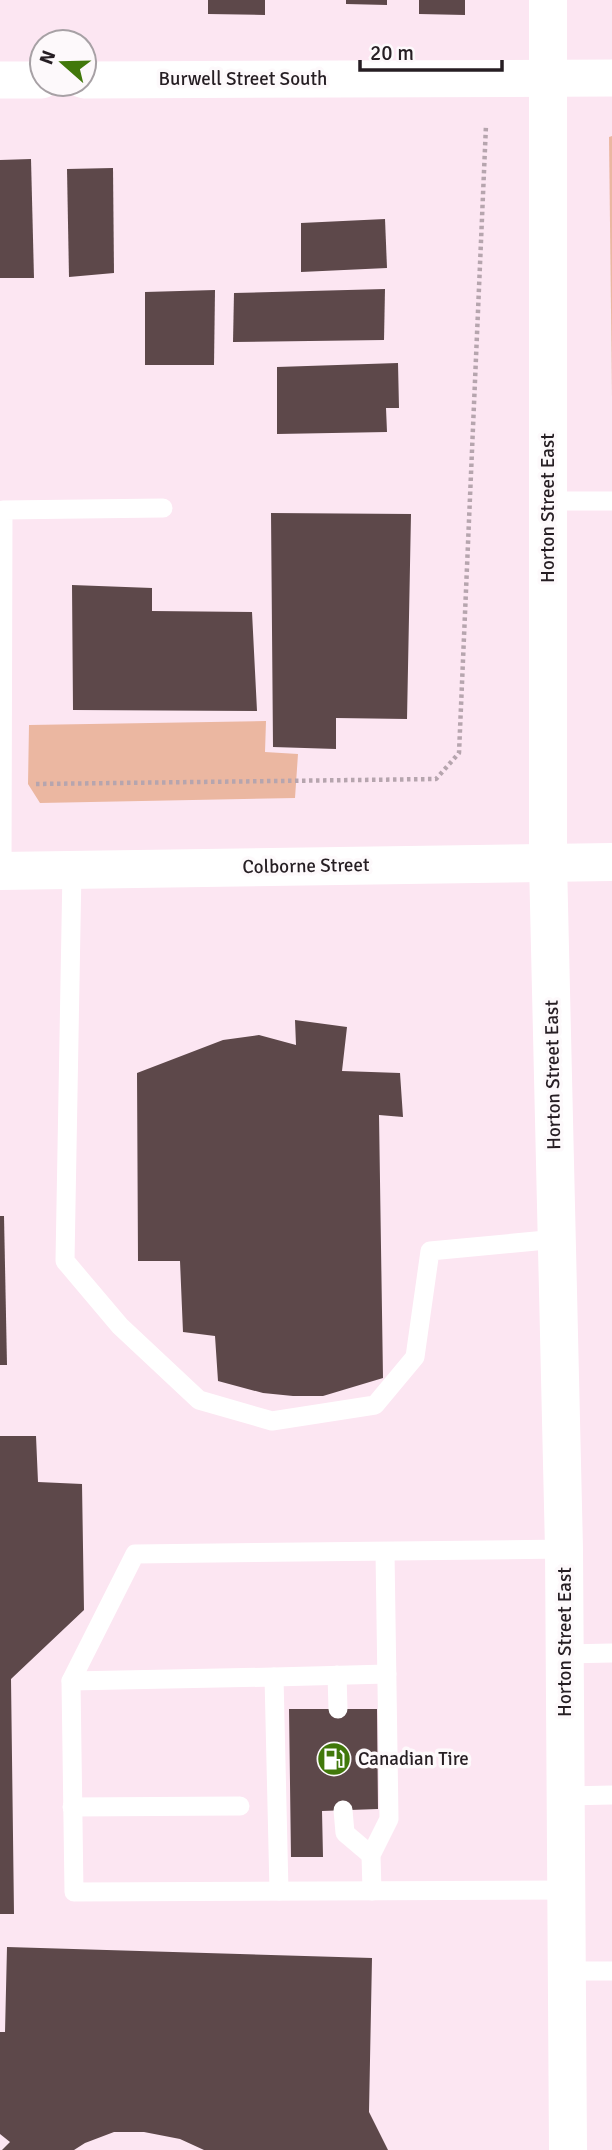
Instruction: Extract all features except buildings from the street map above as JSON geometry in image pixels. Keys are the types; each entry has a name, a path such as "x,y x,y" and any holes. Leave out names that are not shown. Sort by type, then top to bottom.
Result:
{"main road":[{"name":"Horton Street East","path":"548,0 548,862 564,1549 568,2150"},
{"name":"Colborne Street","path":"1,871 612,862"}],"street":[{"name":"Burwell Street South","path":"98,80 612,78"},
{"path":"0,80 28,80"}],"lane":[{"path":"548,501 612,501"},
{"path":"1,871 3,510 163,508"},
{"path":"72,870 65,1261 120,1326 199,1400 272,1421 375,1405 415,1357 430,1251 557,1239"},
{"path":"564,1549 135,1554 71,1681 74,1892 566,1890"},
{"path":"372,1891 370,1855 389,1819 385,1552"},
{"path":"565,1654 612,1653"},
{"path":"71,1681 387,1674"},
{"path":"337,1675 338,1709"},
{"path":"274,1677 279,1891"},
{"path":"566,1796 612,1795"},
{"path":"72,1807 240,1806"},
{"path":"343,1810 345,1833 370,1855"},
{"path":"567,1971 612,1971"}],"path":[{"path":"2,783 436,779 459,753 486,125"}],"shaded area":[{"path":"612,136 612,398 609,137"},
{"path":"266,721 265,752 298,754 295,798 40,803 28,784 29,725"}],"place":[{"name":"Canadian Tire","path":"334,1759"}]}
